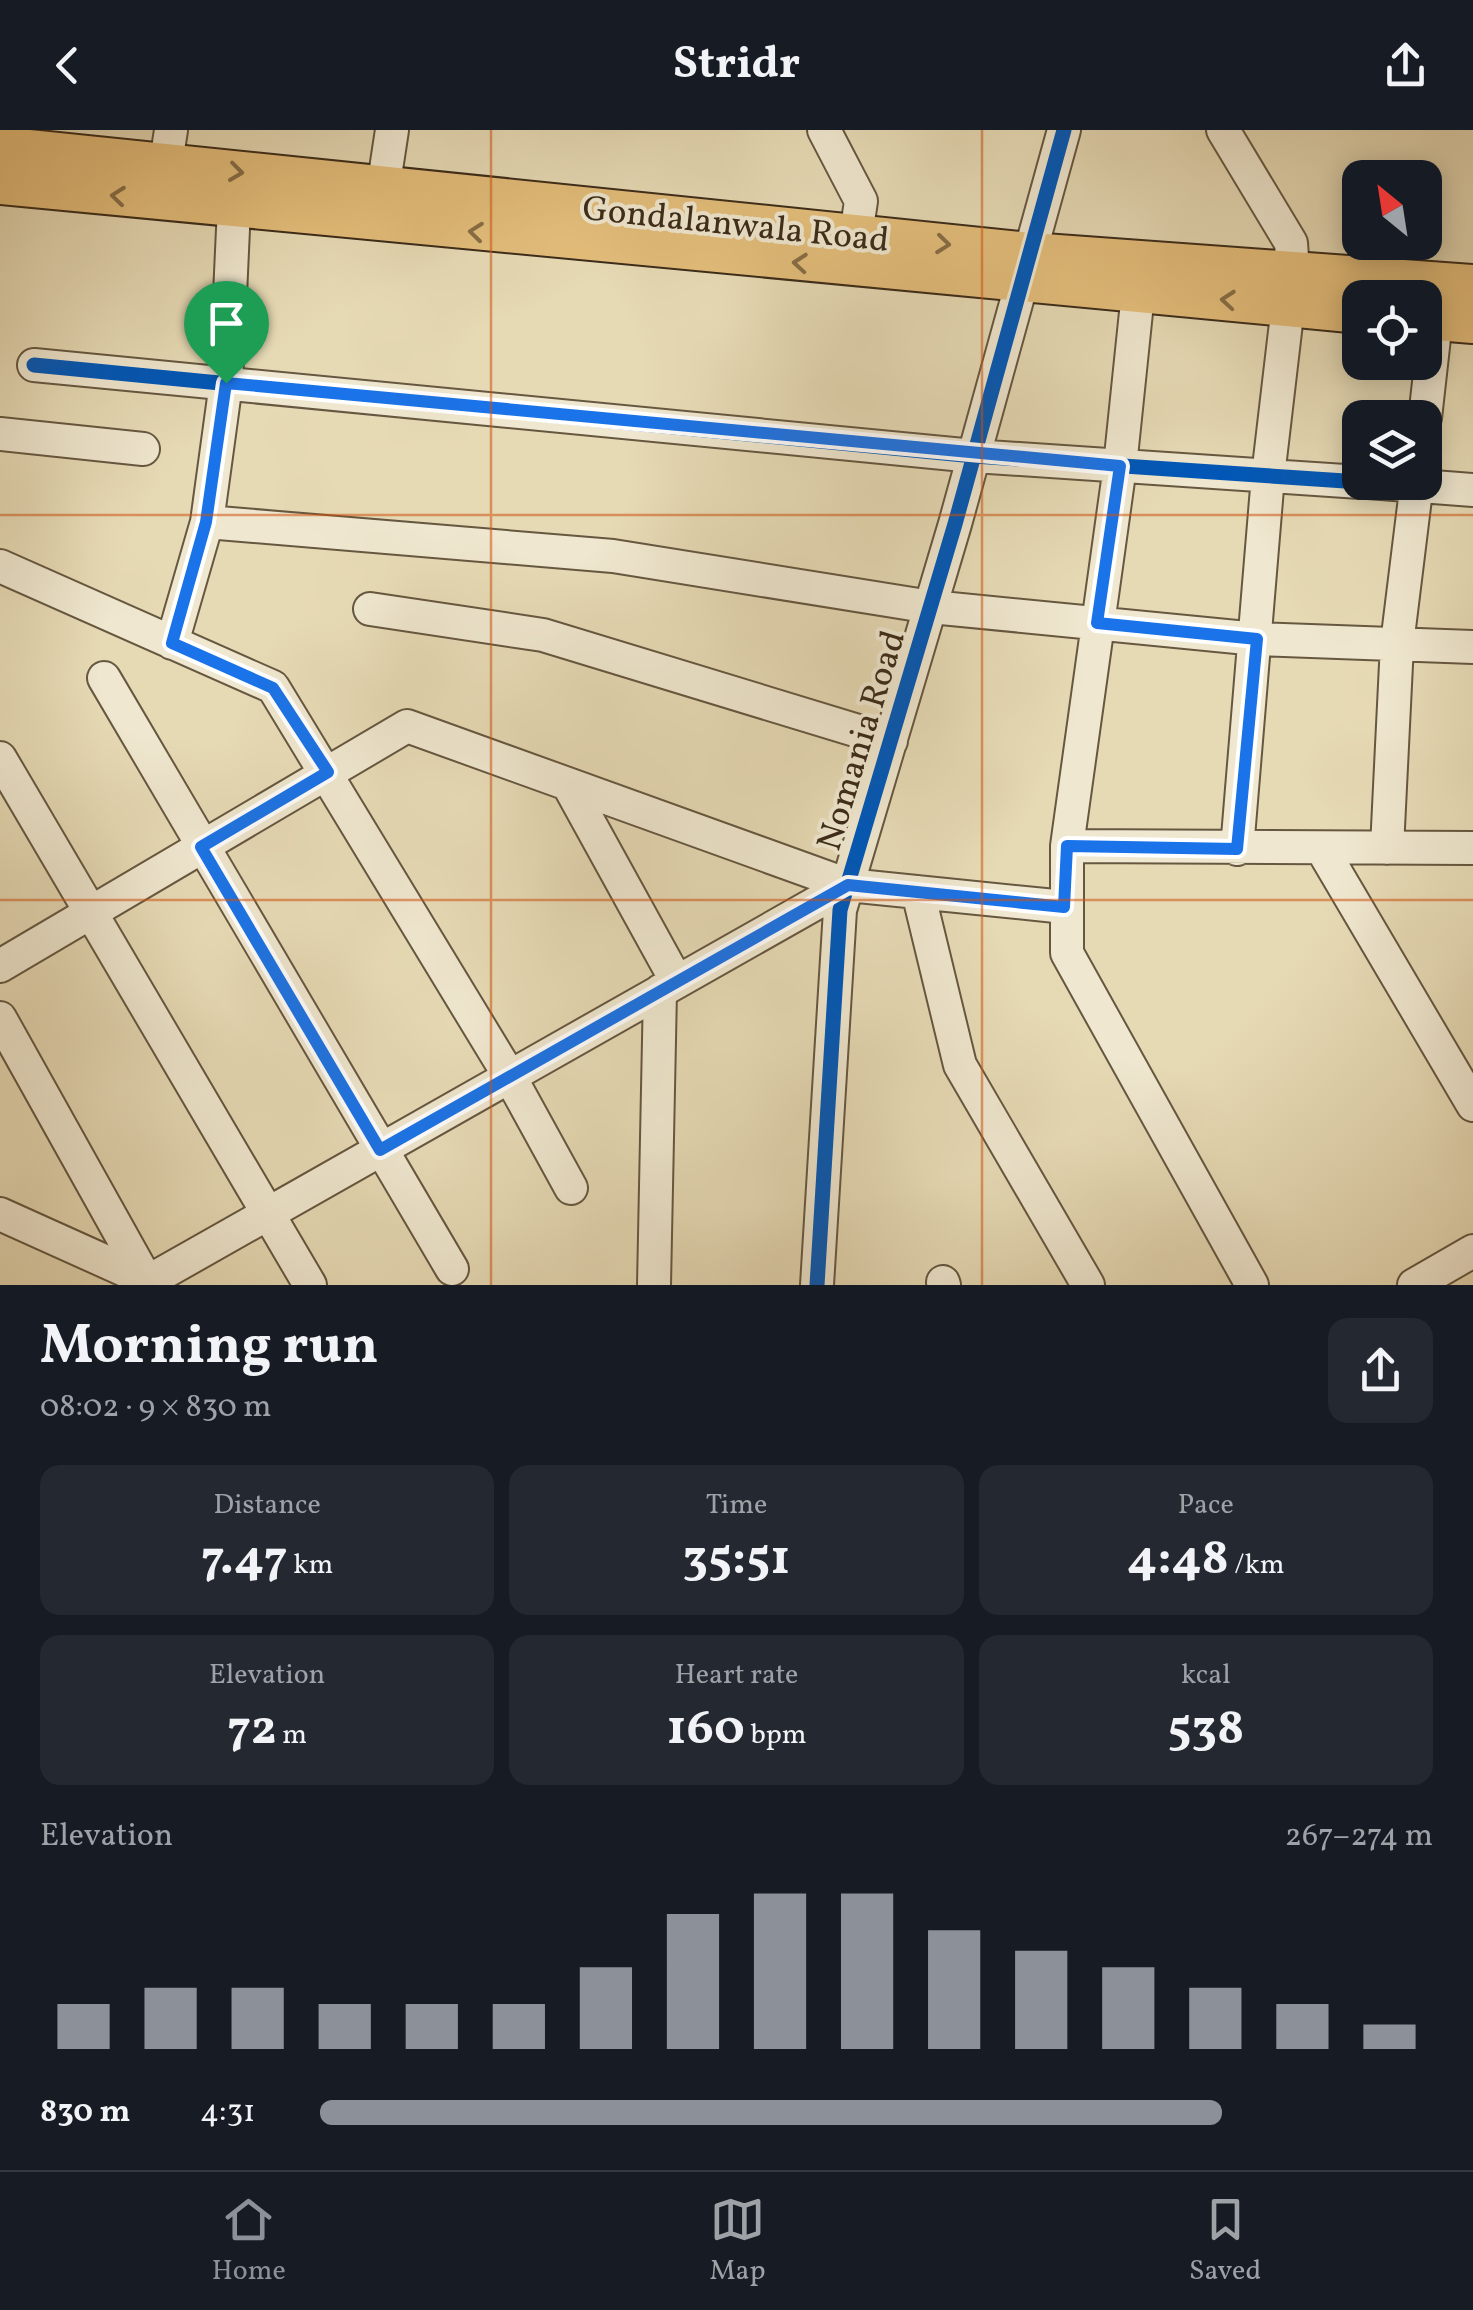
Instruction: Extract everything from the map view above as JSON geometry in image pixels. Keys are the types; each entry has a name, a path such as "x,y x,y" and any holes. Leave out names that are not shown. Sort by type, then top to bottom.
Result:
{"main road":[{"name":"Gondalanwala Road","path":"0,147 168,147 383,188 856,235 1138,293 1473,285"},
{"name":"Gondalanwala Road","path":"0,184 234,207 1290,288 1342,307"}],"street":[{"path":"383,188 392,130"},
{"path":"824,130 861,200 856,235"},
{"name":"Nomania Road","path":"817,1285 840,910 974,456 1064,130"},
{"path":"1223,130 1291,243 1237,849"},
{"path":"172,643 206,522 226,383 234,207"},
{"path":"1138,293 1120,466 1067,846 1067,953 1252,1285"},
{"path":"1429,400 1445,321"},
{"path":"34,365 974,456 1342,481"},
{"path":"0,434 143,449"},
{"path":"1442,487 1473,490"},
{"path":"1387,848 1396,644 1415,500"},
{"path":"206,522 613,556 930,607 1257,639 1473,647"},
{"path":"0,566 273,688 328,772 510,1077 571,1188"},
{"path":"370,609 543,634 891,742"},
{"path":"104,678 452,1269"},
{"path":"0,966 406,726 848,885 1064,907"},
{"path":"0,758 310,1285"},
{"path":"568,786 668,986 654,1285"},
{"path":"1067,846 1472,851"},
{"path":"1322,849 1473,1105"},
{"path":"153,1284 269,1213 848,885"},
{"path":"918,892 960,1065 1088,1285"},
{"path":"0,1018 153,1284"},
{"path":"6,1222 153,1284"},
{"path":"1414,1285 1471,1257"}],"cycle path":[{"path":"817,1285 840,910 955,524 1064,130"},
{"path":"34,365 974,456 1342,481"}],"route":[{"path":"226,383 974,456 1120,466 1097,623 1257,639 1237,849 1067,846 1064,907 848,885 380,1150 201,847 328,772 273,688 172,643 206,522 226,383"}]}
